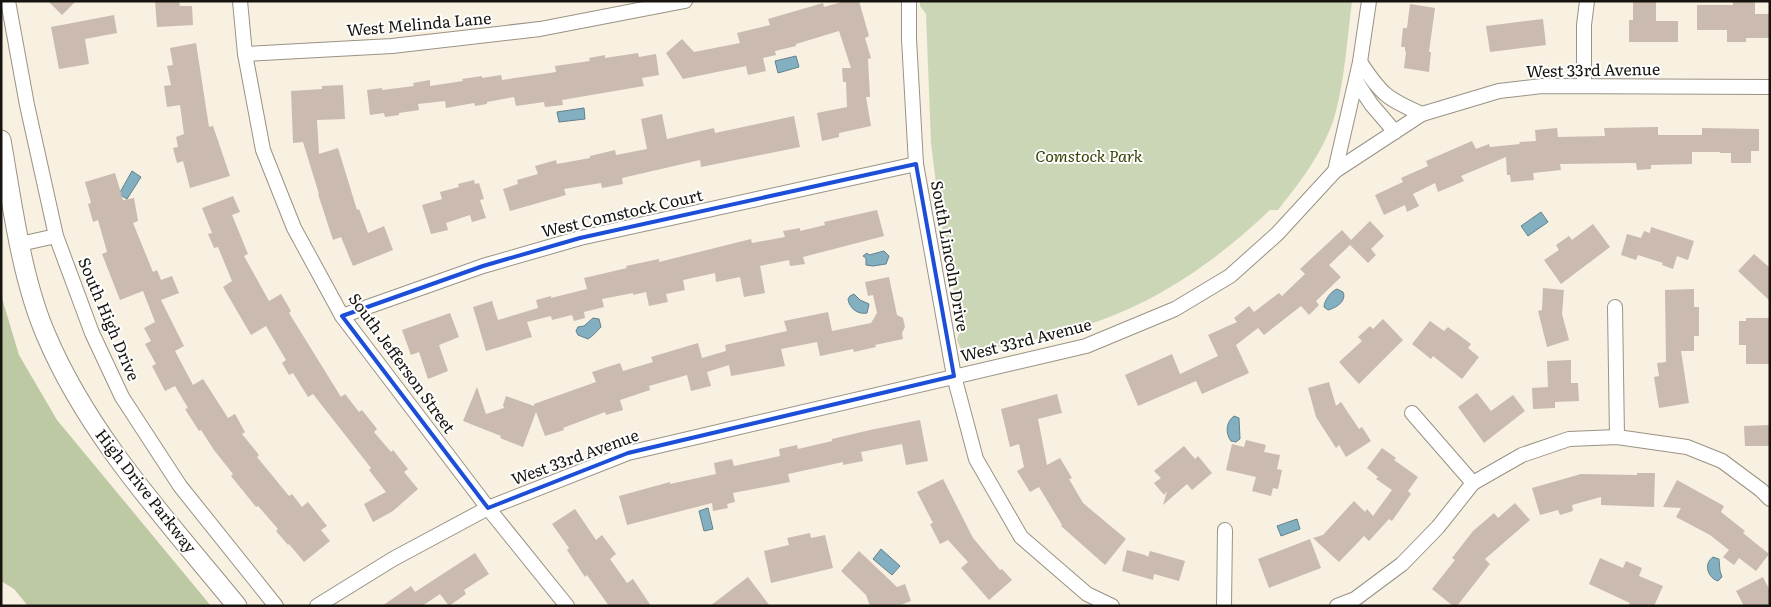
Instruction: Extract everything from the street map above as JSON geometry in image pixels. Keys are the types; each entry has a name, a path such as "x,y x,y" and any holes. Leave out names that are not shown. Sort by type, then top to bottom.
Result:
{"main road":[{"name":"High Drive Parkway","path":"1,140 30,288 45,334 71,388 113,453 236,606"}],"street":[{"name":"South High Drive","path":"8,1 56,236 92,333 122,397 180,486 276,606"},
{"name":"South Jefferson Street","path":"240,1 245,54 263,150 294,228 342,316 488,508 567,606"},
{"name":"West Melinda Lane","path":"245,54 392,46 540,29 684,1"},
{"name":"South Lincoln Drive","path":"909,1 909,39 916,164 954,376 976,459 1021,537 1087,594 1112,606"},
{"path":"1335,171 1360,62 1369,1"},
{"path":"1584,86 1584,25 1587,1"},
{"path":"1360,62 1373,82 1385,95 1422,114"},
{"path":"1356,81 1371,104 1395,132"},
{"name":"West 33rd Avenue","path":"317,606 393,559 488,508 628,453 1086,346 1175,309 1230,276 1277,234 1335,171 1422,114 1500,91 1542,86 1770,87"},
{"name":"West Comstock Court","path":"342,316 483,266 580,238 916,164"},
{"path":"20,244 56,236"},
{"path":"1615,307 1617,437"},
{"path":"1412,412 1473,483"},
{"path":"1337,606 1355,598 1402,564 1438,527 1473,483 1522,455 1569,439 1617,437 1687,447 1722,461 1770,499"},
{"path":"1224,530 1224,606"}],"highlighted area":[{"path":"916,164 954,376 628,453 488,508 342,316 483,266 580,238"}],"green space":[{"name":"Comstock Park","path":"920,1 1352,1 1341,87 1335,115 1325,141 1311,165 1278,210 1270,210 1205,264 1159,294 1108,318 1047,337 989,349 980,357 965,352 960,347 957,339 961,329 941,223 931,143 926,14 920,6"},
{"path":"1,295 19,355 57,420 211,606 28,606 14,589 1,581"}],"water":[{"path":"796,56 799,67 778,73 775,61"},
{"path":"584,108 585,119 559,122 557,112"},
{"path":"132,171 141,177 127,199 119,194"},
{"path":"1541,212 1548,222 1528,236 1521,226"},
{"path":"884,251 889,256 886,264 866,265 866,258 863,256 867,253 869,255"},
{"path":"1337,289 1343,292 1342,301 1334,308 1328,310 1324,307 1325,302 1330,294"},
{"path":"854,294 860,300 869,304 867,313 857,312 852,308 848,299"},
{"path":"593,318 599,319 601,327 588,339 578,335 576,331 578,327 584,326"},
{"path":"1234,416 1239,418 1240,439 1236,442 1231,441 1227,431 1229,421"},
{"path":"708,508 713,529 704,531 699,511"},
{"path":"1297,519 1300,529 1281,536 1277,526"},
{"path":"881,549 900,566 892,575 873,559"},
{"path":"1713,557 1719,559 1722,577 1718,581 1709,574 1708,570 1708,563"}],"building":[{"path":"48,1 76,1 62,15"},
{"path":"155,1 179,1 180,6 192,6 193,25 157,27"},
{"path":"845,1 859,1 869,36 865,38 871,58 868,59 870,97 866,97 871,126 839,133 839,137 822,141 817,113 847,107 846,82 843,82 842,68 851,68 839,31 775,51 776,55 763,58 766,71 748,75 746,66 683,79 666,53 682,39 694,52 740,43 737,33 770,25 768,19 823,3 824,7"},
{"path":"1633,1 1656,1 1656,21 1678,21 1678,42 1629,42 1629,20 1633,20"},
{"path":"1733,1 1755,1 1755,14 1770,14 1770,38 1746,38 1746,42 1727,42 1727,30 1697,30 1697,5 1733,5"},
{"path":"1410,4 1435,8 1429,52 1431,52 1429,72 1404,68 1406,52 1405,47 1401,47 1403,28 1407,28"},
{"path":"114,15 117,33 85,39 89,64 59,69 51,27"},
{"path":"1543,19 1546,45 1490,52 1486,26"},
{"path":"196,43 209,127 213,126 230,176 190,188 183,161 177,163 173,148 178,147 176,137 184,134 180,105 167,107 164,86 171,85 167,66 173,65 170,48"},
{"path":"638,53 639,57 656,54 659,75 642,78 644,86 562,100 563,105 545,107 544,102 516,106 514,97 475,106 474,103 446,108 445,101 418,104 419,110 399,113 399,115 385,117 384,113 370,115 367,90 414,86 413,83 430,80 430,86 482,76 482,78 501,75 502,80 556,72 555,66 590,61 589,58 605,55 605,58"},
{"path":"343,85 345,119 317,120 319,154 338,148 357,210 359,209 368,233 384,226 393,250 353,266 341,237 333,240 303,142 293,143 291,91 322,89 322,86"},
{"path":"662,114 667,139 714,128 715,133 794,116 800,147 701,167 700,160 622,178 623,184 602,188 601,183 564,189 566,195 510,211 503,189 518,184 517,180 538,174 535,166 556,160 557,164 590,158 590,156 615,150 616,155 647,149 641,119"},
{"path":"1658,127 1658,135 1702,135 1702,128 1759,129 1759,151 1751,151 1751,163 1731,163 1731,153 1692,152 1692,164 1651,165 1651,169 1637,170 1636,163 1560,164 1561,170 1533,173 1534,180 1511,182 1510,175 1507,175 1506,157 1461,176 1464,181 1438,192 1435,183 1413,194 1419,206 1407,212 1405,205 1384,215 1375,195 1403,182 1401,178 1428,166 1426,161 1472,141 1476,149 1489,144 1490,147 1536,141 1535,130 1557,128 1558,137 1605,136 1604,128"},
{"path":"115,173 123,200 134,198 138,221 133,223 153,272 157,270 161,280 172,276 179,293 161,300 184,346 175,351 193,385 203,379 228,418 235,414 245,432 242,434 259,455 257,457 289,496 292,494 302,507 308,502 327,526 321,530 330,541 304,562 276,531 278,529 258,506 256,507 231,476 233,474 201,430 199,431 185,409 188,408 175,386 165,391 152,366 156,364 145,344 151,341 144,328 155,322 143,291 120,300 102,254 107,252 98,220 93,222 88,204 91,203 85,182"},
{"path":"474,180 475,184 479,183 484,199 480,200 486,218 472,222 470,215 446,223 448,230 431,234 422,205 442,199 440,192 459,187 458,184"},
{"path":"233,196 240,212 232,215 248,254 244,256 269,301 281,294 291,311 289,313 341,397 345,394 359,412 362,410 377,429 374,432 391,452 393,450 408,469 404,472 418,489 393,511 373,522 364,504 386,492 369,470 371,468 313,394 308,397 293,373 289,375 282,363 286,360 266,326 251,335 223,287 232,281 218,247 214,248 208,234 212,233 202,208"},
{"path":"877,210 884,236 803,257 805,264 790,266 789,260 760,266 765,293 744,297 740,277 716,282 715,273 683,280 685,290 666,294 668,302 649,306 646,292 633,295 633,293 602,299 604,307 584,312 585,318 574,321 572,315 552,320 551,316 527,322 532,337 486,351 473,307 492,301 498,320 538,308 536,300 587,289 584,278 627,268 626,266 659,259 659,262 751,239 752,243 785,237 783,231 800,228 800,231 825,225 824,222"},
{"path":"1370,221 1384,236 1371,249 1376,255 1368,263 1350,245 1329,265 1341,277 1316,301 1319,305 1309,315 1301,306 1264,335 1258,328 1236,345 1249,373 1202,394 1196,381 1138,406 1125,375 1172,354 1180,374 1218,356 1208,335 1237,322 1234,318 1249,306 1254,312 1279,293 1282,296 1305,274 1300,269 1342,230 1351,240"},
{"path":"1593,224 1610,247 1561,284 1544,260 1559,250 1556,245 1569,236 1572,240"},
{"path":"1651,227 1694,241 1688,260 1677,256 1673,269 1662,265 1663,263 1638,255 1636,260 1621,255 1627,234 1641,238 1644,231 1650,233"},
{"path":"1754,254 1770,268 1770,301 1738,271"},
{"path":"889,277 897,315 903,318 905,327 902,333 903,339 854,352 853,349 820,356 817,342 781,349 785,366 731,376 729,365 707,372 711,386 691,391 687,375 649,386 650,390 620,400 623,410 606,415 605,412 545,436 536,412 523,447 463,421 477,387 486,414 504,408 506,396 534,406 534,404 596,382 592,372 620,363 623,371 653,362 651,357 698,343 702,358 726,351 725,345 787,331 784,321 828,312 832,331 871,323 877,313 873,295 868,296 865,282"},
{"path":"1543,288 1564,290 1562,314 1569,340 1547,347 1538,311 1542,310"},
{"path":"1694,289 1694,307 1699,307 1699,336 1694,336 1694,351 1681,351 1689,403 1659,408 1654,377 1659,376 1657,363 1666,362 1665,290"},
{"path":"450,313 459,337 439,345 448,371 428,379 419,352 411,355 402,330"},
{"path":"1746,318 1770,318 1770,364 1746,364 1746,345 1739,345 1739,321 1746,321"},
{"path":"1383,319 1403,340 1359,384 1339,362 1362,341 1358,337 1370,326 1373,329"},
{"path":"1430,321 1444,331 1448,327 1471,344 1468,348 1479,357 1462,379 1433,356 1431,359 1412,344"},
{"path":"1571,360 1571,383 1578,383 1579,401 1555,402 1555,408 1533,409 1532,388 1548,387 1547,361"},
{"path":"1329,382 1336,406 1341,402 1359,429 1362,427 1371,441 1346,457 1339,445 1336,448 1316,417 1308,388"},
{"path":"1477,393 1491,411 1513,395 1525,411 1484,443 1458,407"},
{"path":"1057,394 1062,413 1038,419 1047,465 1060,458 1072,478 1069,479 1083,503 1126,539 1105,565 1061,526 1039,487 1030,492 1017,471 1024,467 1019,444 1010,447 1001,409"},
{"path":"920,420 928,461 906,465 902,444 861,452 863,461 843,465 843,462 788,474 790,482 733,493 735,502 727,504 728,508 713,511 712,503 627,525 619,496 670,482 670,484 716,474 714,463 732,459 734,466 780,456 779,449 797,445 798,449 832,441 832,439"},
{"path":"1770,425 1770,446 1745,446 1744,426"},
{"path":"1246,440 1266,445 1264,452 1280,455 1277,469 1282,470 1278,489 1273,488 1271,496 1252,491 1256,477 1226,470 1232,444 1244,447"},
{"path":"1184,446 1195,459 1198,456 1212,473 1192,490 1187,484 1163,505 1167,491 1164,495 1154,483 1161,478 1154,471"},
{"path":"1382,448 1396,458 1394,460 1418,477 1408,491 1411,494 1392,521 1389,519 1369,541 1364,536 1339,562 1313,538 1323,535 1354,501 1365,512 1367,509 1373,516 1392,490 1376,479 1378,477 1367,468"},
{"path":"1637,473 1655,473 1654,507 1601,505 1601,497 1572,505 1573,511 1560,515 1558,510 1540,515 1532,488 1581,474 1637,475"},
{"path":"943,479 973,538 1000,570 1002,569 1012,580 989,600 961,568 968,562 948,540 940,544 930,524 933,523 917,492"},
{"path":"1677,480 1724,506 1721,512 1745,531 1743,533 1769,554 1756,571 1739,558 1734,565 1723,557 1729,550 1710,535 1676,517 1681,508 1663,507"},
{"path":"1515,503 1530,520 1485,559 1490,564 1457,606 1453,606 1432,589 1455,560 1452,558 1473,531 1494,513 1498,518"},
{"path":"575,509 596,540 602,535 616,554 610,559 627,583 633,579 651,606 609,606 587,575 585,577 567,550 569,548 552,524"},
{"path":"810,533 811,538 825,535 833,568 771,583 764,551 789,545 787,538"},
{"path":"1310,539 1321,568 1269,588 1258,559"},
{"path":"1127,550 1148,557 1150,551 1185,561 1179,581 1154,574 1153,580 1122,571"},
{"path":"859,551 897,587 905,584 911,601 898,606 870,606 866,595 841,571"},
{"path":"475,553 489,574 464,590 466,594 449,606 440,594 422,606 382,606 411,586 415,592"},
{"path":"1600,558 1623,568 1626,561 1642,568 1639,576 1663,586 1654,606 1628,606 1630,603 1589,584"},
{"path":"748,577 770,606 710,606"},
{"path":"1763,577 1770,591 1770,606 1744,606 1736,591"}]}
